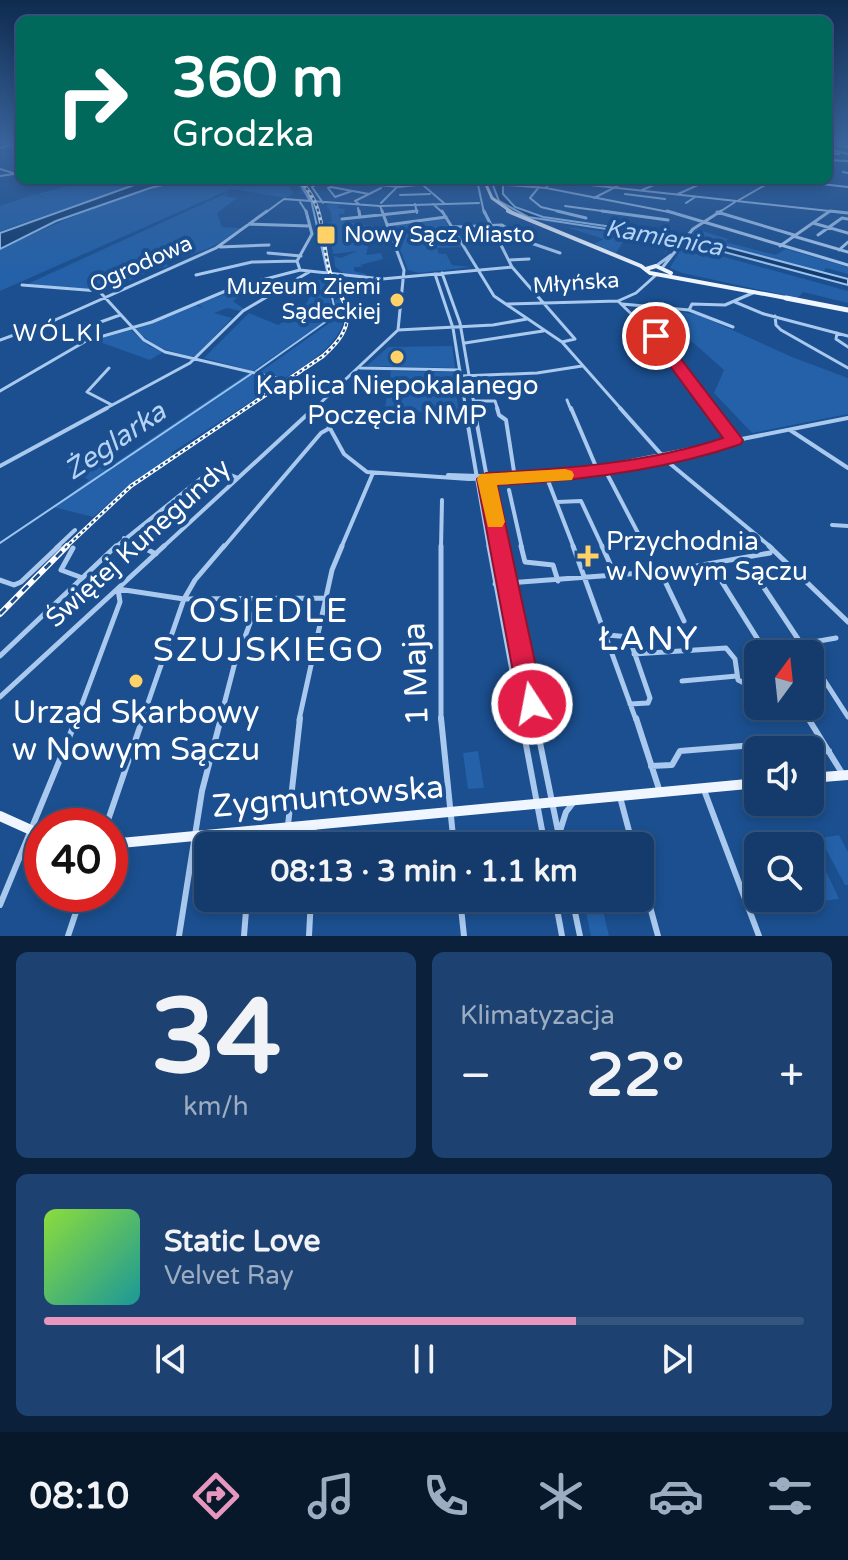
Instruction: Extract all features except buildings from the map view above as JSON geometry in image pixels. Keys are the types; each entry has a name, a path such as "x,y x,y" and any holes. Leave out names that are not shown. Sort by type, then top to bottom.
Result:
{"main road":[{"path":"487,186 492,198 508,211 650,271 662,270 848,310"},
{"path":"650,271 662,270"},
{"path":"824,777 846,775"},
{"name":"Zygmuntowska","path":"242,832 744,784"},
{"path":"0,816 24,827"},
{"name":"Zygmuntowska","path":"128,842 194,836"}],"street":[{"path":"314,186 312,187 323,203"},
{"path":"339,193 345,186"},
{"path":"377,186 425,186 430,194 445,204"},
{"path":"477,186 479,203 512,267 536,302 574,340 562,342"},
{"path":"518,186 657,208 848,265"},
{"path":"603,186 848,213"},
{"path":"592,200 614,186"},
{"path":"650,186 625,194 665,199"},
{"path":"678,195 697,186"},
{"path":"662,270 688,234 701,222 763,186"},
{"path":"347,204 383,187"},
{"path":"380,205 399,187"},
{"path":"539,187 530,198 536,205 586,218"},
{"path":"352,191 335,197 328,188 344,189 369,194"},
{"path":"307,191 312,203"},
{"path":"400,195 430,194"},
{"path":"647,206 665,199 669,194"},
{"path":"748,194 746,198 756,203"},
{"path":"686,203 695,197"},
{"name":"Ogrodowa","path":"0,340 55,320 219,247 284,199 301,204"},
{"path":"718,199 756,203"},
{"path":"356,200 360,206 360,217"},
{"path":"597,210 605,202"},
{"path":"297,261 311,240 311,226 301,204 479,203"},
{"path":"342,219 417,212 415,204"},
{"path":"433,204 439,207 453,227 491,293 562,342 675,469 783,557 848,622"},
{"path":"439,207 445,204"},
{"path":"380,205 404,270 398,330 453,328 528,319"},
{"path":"565,206 668,220"},
{"path":"652,218 657,208"},
{"path":"780,246 830,211"},
{"path":"717,212 848,252"},
{"path":"387,225 446,217"},
{"path":"818,235 842,218 848,219"},
{"path":"813,223 848,233"},
{"path":"249,224 311,226"},
{"path":"453,227 506,227 531,243 560,253"},
{"path":"839,250 848,242"},
{"path":"219,247 269,245"},
{"path":"268,253 301,256"},
{"path":"509,260 529,259"},
{"path":"297,261 300,270"},
{"path":"196,275 252,262 297,261"},
{"path":"0,391 78,345 133,328 228,289 300,270 366,278 512,267"},
{"path":"404,270 423,275"},
{"name":"Młyńska","path":"505,305 620,302 645,285 650,271"},
{"path":"0,466 195,359 243,311 309,272"},
{"path":"442,273 461,327 486,477 558,832"},
{"path":"435,274 453,328 475,477 542,832"},
{"path":"22,285 95,290 144,340 165,352 285,380"},
{"path":"441,288 447,287"},
{"path":"689,310 696,303 721,305 756,292"},
{"path":"620,302 689,310 733,327"},
{"path":"620,302 665,346 711,413 735,440"},
{"path":"735,302 848,336"},
{"path":"81,329 121,315"},
{"path":"775,316 776,325 781,330 848,368"},
{"name":"Świętej Kunegundy","path":"0,697 303,419 315,412 398,330"},
{"path":"464,344 545,330"},
{"path":"837,333 837,340 848,347"},
{"path":"360,368 470,376 529,374 582,366"},
{"path":"109,368 87,392 112,405"},
{"path":"567,400 597,469"},
{"path":"474,401 495,401 499,415 506,420 515,478"},
{"path":"315,412 348,460 359,469 373,473 547,477 723,443"},
{"path":"662,456 677,456 735,440 848,418"},
{"path":"112,808 184,599 204,569 327,426"},
{"path":"789,430 848,468"},
{"path":"675,469 677,456"},
{"path":"0,656 124,538 214,468 238,478"},
{"path":"604,468 638,533"},
{"path":"288,828 297,731 325,598 341,545 373,473"},
{"path":"547,477 608,635 660,792"},
{"path":"509,490 525,562 553,565 558,581"},
{"name":"1 Maja","path":"442,500 438,648 442,739 452,832"},
{"path":"557,502 581,501 616,577"},
{"path":"832,525 848,526"},
{"path":"0,580 14,585 21,582 75,530"},
{"path":"124,538 156,554"},
{"path":"73,548 61,570 80,577"},
{"path":"495,584 616,577 712,566 770,553"},
{"path":"745,559 798,640"},
{"path":"712,566 758,640"},
{"path":"660,572 684,621"},
{"path":"46,808 120,602 118,589 184,599 325,598"},
{"path":"196,832 202,791 234,666 259,599"},
{"path":"608,635 629,637 650,698 648,703 630,704"},
{"path":"824,640 836,638"},
{"path":"634,654 726,648 735,659 737,676 744,684"},
{"path":"682,681 737,676"},
{"path":"824,679 848,717"},
{"path":"809,720 846,775"},
{"path":"651,766 672,765 676,755 689,750 744,746"},
{"path":"824,751 829,751"},
{"path":"703,788 759,936"},
{"path":"620,795 629,832"},
{"path":"560,832 566,812 578,799"},
{"path":"314,825 314,832"},
{"path":"179,936 194,842"},
{"path":"0,905 24,858"},
{"path":"68,936 76,912"},
{"path":"244,936 246,912"},
{"path":"309,936 310,912"},
{"path":"461,912 464,936"},
{"path":"558,912 562,936"},
{"path":"575,912 580,936"},
{"path":"651,912 658,936"}],"shaded area":[{"path":"68,186 132,186 0,231 0,206 35,194 61,205 37,194"},
{"path":"132,186 160,186 56,221 0,249 0,233"},
{"path":"165,186 289,186 293,193 286,198 231,189 0,291 0,249 90,210"},
{"path":"297,186 305,186 307,193 297,194 302,192"},
{"path":"493,186 503,186 503,194 515,207 543,217 696,239 848,279 848,285 679,240 528,217 499,201"},
{"path":"229,192 225,196 237,198 217,213 222,227 242,228 218,244 166,263 168,267 156,268 110,290 25,285"},
{"path":"341,205 337,208 345,209 344,214 339,214 341,221 377,227 367,231 370,239 366,255 381,253 383,259 354,267 354,271 366,274 365,277 343,273 335,267 334,256 341,258 357,251 333,254 328,222 332,222 326,206"},
{"path":"444,219 461,247 437,248 439,254 446,254 452,265 471,267 419,273 408,270 391,226"},
{"path":"566,227 676,240 663,256 666,251 662,247 641,241 623,242 616,253 594,244 604,239"},
{"path":"696,229 728,239 725,242 776,255 785,249 848,267 848,274 826,268 823,272 690,238"},
{"path":"681,249 717,255 848,291 848,303 803,292 798,298 682,273 670,268"},
{"path":"327,279 332,309 329,318 253,371 204,358 249,313 278,325 302,311 311,295 317,294 318,280"},
{"path":"260,282 273,293 266,297 250,291 233,301 244,309 227,308 214,313 232,318 195,357 163,348 136,329 195,305 205,309 197,304"},
{"path":"341,299 343,324 329,346 285,378 260,372 328,324 336,312 335,300"},
{"path":"654,308 699,315 792,357 848,378 848,414 752,433 714,393 724,370"},
{"path":"131,330 149,346 163,352 150,360 94,340"},
{"path":"452,346 455,368 367,366 388,347"},
{"path":"391,371 454,372 459,416 385,408"},
{"path":"250,372 283,381 171,453 173,456 131,484 93,517 53,507 89,480 64,465 82,453 109,467"},
{"path":"478,751 484,788 468,789 463,753"},
{"path":"839,835 848,852 848,885 845,885 824,846 824,837"},
{"path":"824,873 827,873 839,899 824,901"},
{"path":"586,912 603,912 609,936 591,936"}],"waterway":[{"name":"Żeglarka","path":"301,186 310,201"},
{"name":"Żeglarka","path":"312,204 327,271"},
{"name":"Żeglarka","path":"256,371 331,318 334,306 327,275"},
{"name":"Żeglarka","path":"0,543 251,374"}],"railway":[{"path":"65,548 131,486 323,356 341,335 347,320 346,309 328,266 315,202 304,186"},
{"path":"0,614 65,548"}],"slow traffic":[{"path":"495,522 486,479 565,475"}],"place":[{"name":"Nowy Sącz Miasto","path":"326,235"},
{"name":"Muzeum Ziemi Sądeckiej","path":"397,300"},
{"name":"Kaplica Niepokalanego Poczęcia NMP","path":"397,357"},
{"name":"Przychodnia w Nowym Sączu","path":"588,556"},
{"name":"Urząd Skarbowy w Nowym Sączu","path":"136,681"}],"district":[{"name":"WÓLKI","path":"58,333"},
{"name":"OSIEDLE SZUJSKIEGO","path":"269,630"},
{"name":"ŁANY","path":"649,639"}],"route":[{"path":"532,704 486,479 566,475 699,452 735,440 711,413 682,368 656,336"}],"water label":[{"name":"Kamienica","path":"664,238"}]}
